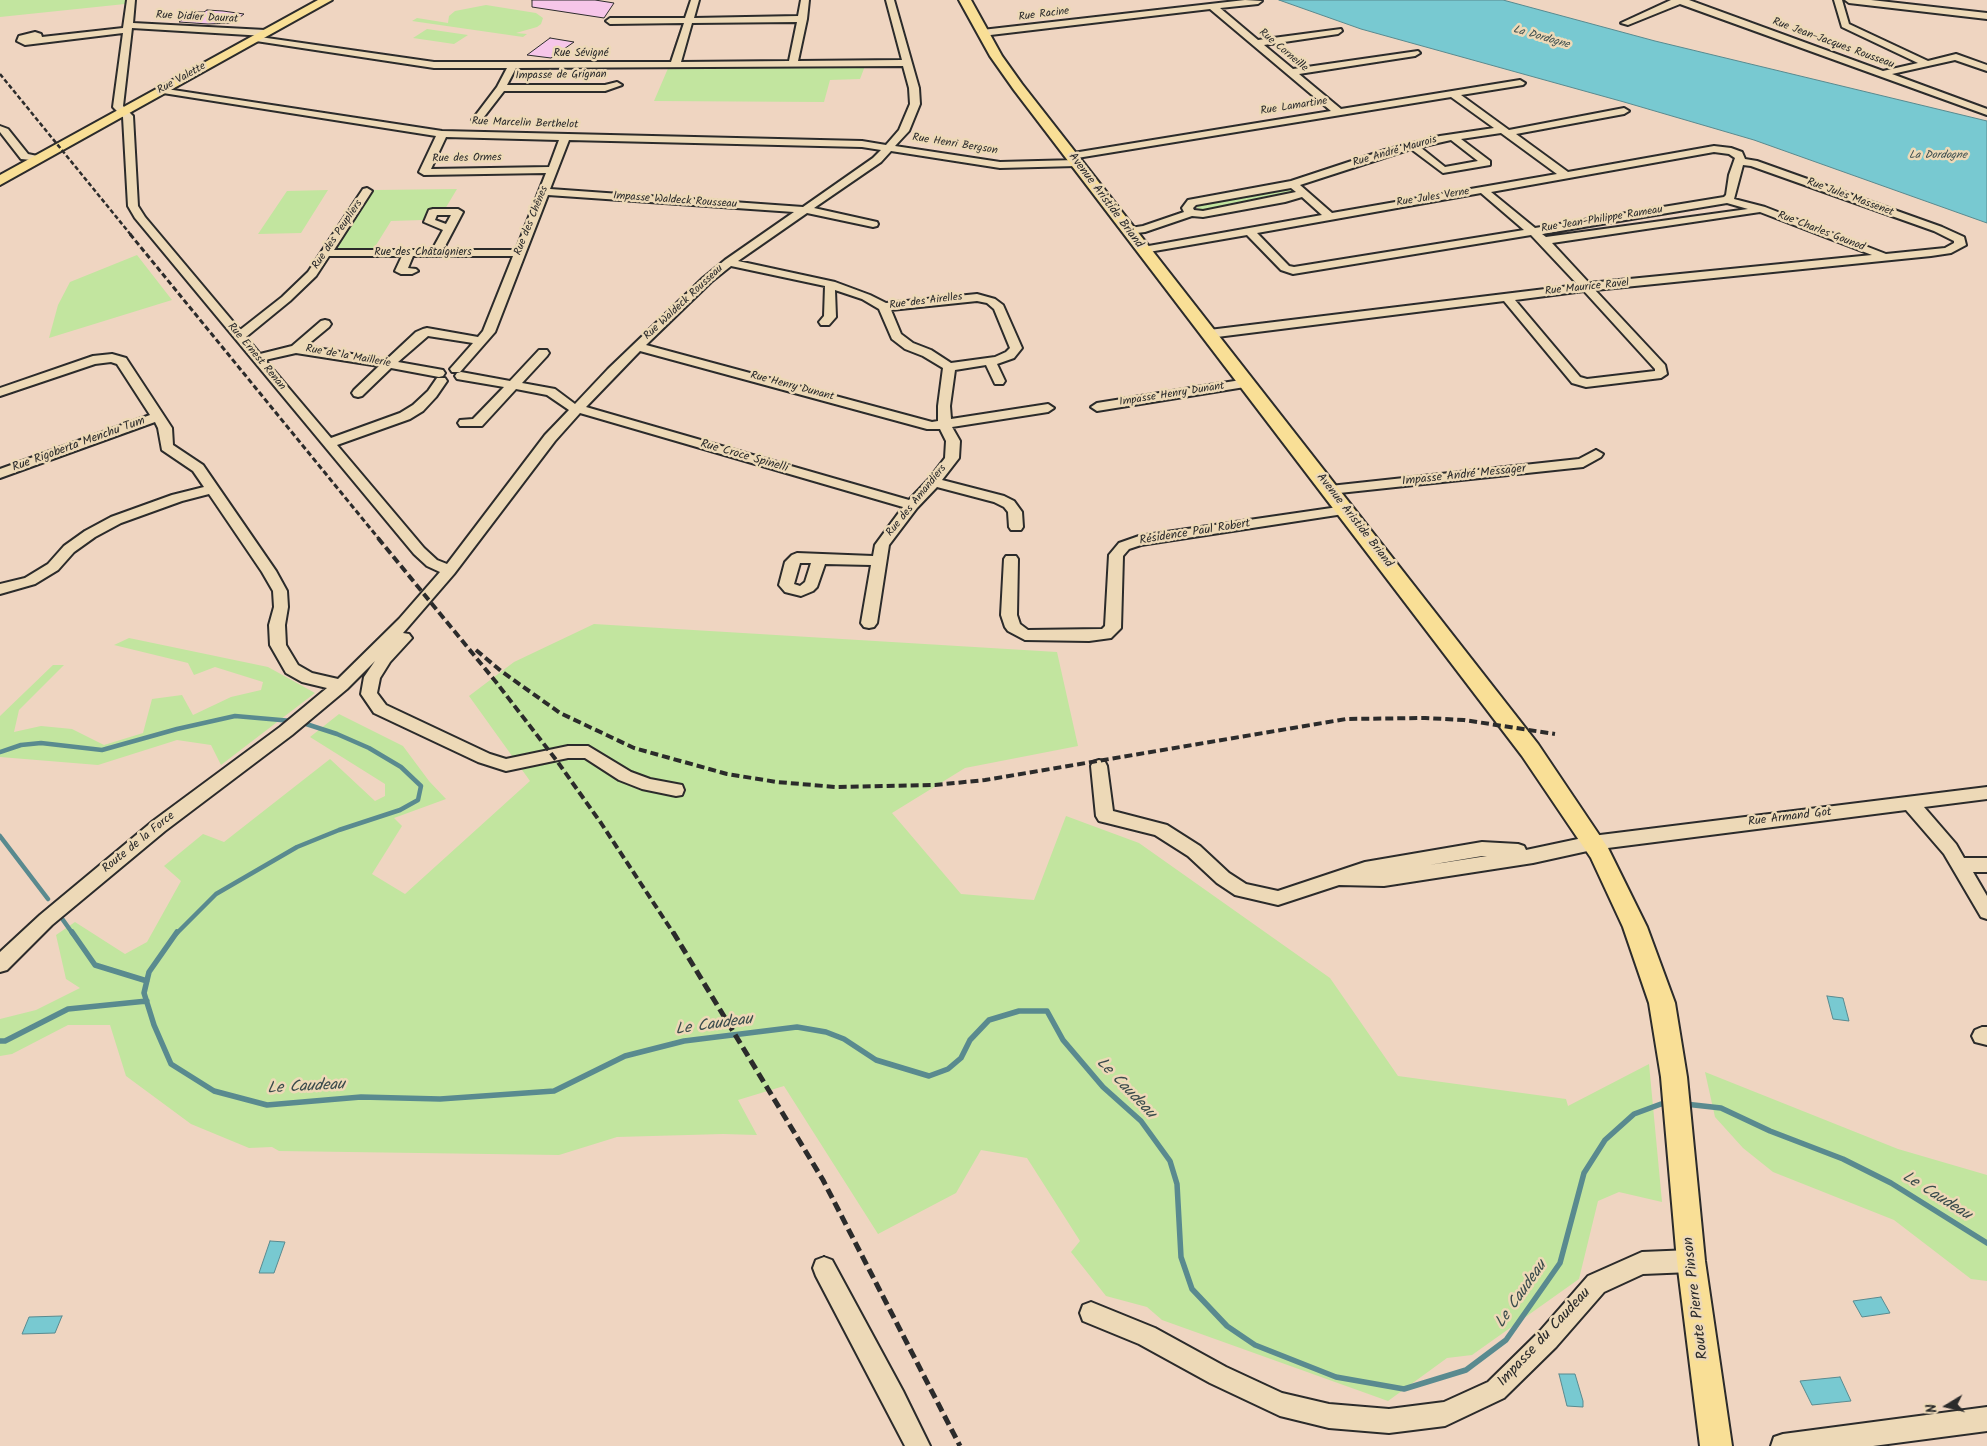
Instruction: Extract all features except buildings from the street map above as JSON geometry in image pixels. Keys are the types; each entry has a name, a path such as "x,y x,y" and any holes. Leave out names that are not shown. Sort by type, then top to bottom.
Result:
{"main road":[{"name":"Rue Valette","path":"0,181 326,0"},
{"name":"Avenue Aristide Briand","path":"965,0 1000,63 1530,750 1600,854 1635,927 1662,1003 1674,1077"},
{"name":"Route Pierre Pinson","path":"1674,1077 1691,1261 1716,1446"}],"street":[{"path":"123,112 118,107 131,0"},
{"path":"674,65 695,0"},
{"path":"793,64 805,0"},
{"name":"Rue Waldeck Rousseau","path":"341,685 404,623 449,571 550,438 638,347 728,262 877,160 904,131 915,104 914,88 890,0"},
{"path":"1625,23 1682,0"},
{"name":"Rue Jean-Jacques Rousseau","path":"1682,0 1984,111"},
{"path":"1838,0 1845,25 1927,64"},
{"path":"1849,0 1987,16"},
{"name":"Rue Racine","path":"982,33 1258,1"},
{"name":"Rue Corneille","path":"1212,6 1340,113"},
{"path":"610,21 802,19"},
{"name":"Rue Didier Daurat","path":"38,41 128,27 261,35"},
{"path":"1256,43 1338,31"},
{"name":"Rue Sévigné","path":"261,35 434,65 907,63"},
{"path":"1291,72 1415,53"},
{"path":"1882,74 1950,58 1987,70"},
{"name":"Impasse de Grignan","path":"501,88 514,66"},
{"name":"Rue Lamartine","path":"1074,160 1520,83"},
{"name":"Impasse de Grignan","path":"501,88 604,88 617,86"},
{"path":"477,120 501,88"},
{"name":"Rue Marcelin Berthelot","path":"163,90 442,134 862,144 889,147"},
{"path":"1454,95 1566,175"},
{"name":"Rue Ernest Renan","path":"123,112 128,116 133,206 149,230 419,551 432,563 449,571"},
{"name":"Rue André Maurois","path":"1191,213 1188,208 1192,202 1293,184 1413,146 1453,137 1624,112"},
{"path":"0,129 5,131 25,157 38,159"},
{"name":"Rue des Ormes","path":"442,134 424,172 552,170"},
{"path":"1413,146 1443,170 1486,163 1453,137"},
{"name":"Rue des Chênes","path":"499,305 566,138"},
{"name":"Rue Henri Bergson","path":"889,147 1000,166 1074,160"},
{"name":"Rue Jules Verne","path":"1143,250 1723,148 1738,154 1739,161"},
{"path":"1727,200 1731,196 1734,175 1739,161"},
{"name":"Rue Jules Massenet","path":"1739,161 1753,163 1957,238"},
{"path":"1293,184 1329,216"},
{"path":"1483,190 1544,241 1661,368 1661,374 1586,383 1576,380 1507,297"},
{"name":"Rue des Peupliers","path":"239,337 286,299 312,274 367,191"},
{"name":"Impasse Waldeck Rousseau","path":"544,192 806,210 872,224"},
{"name":"Rue André Maurois","path":"1128,231 1145,228 1191,213 1203,214 1267,203 1304,193"},
{"name":"Rue Jean-Philippe Rameau","path":"1249,232 1285,268 1293,271 1727,200 1735,201 1756,211 1544,241"},
{"name":"Rue Charles Gounod","path":"1755,209 1761,209 1886,257"},
{"path":"436,253 449,229"},
{"name":"Rue Maurice Ravel","path":"1209,334 1588,287 1946,251 1960,245 1957,238"},
{"name":"Rue des Châtaigniers","path":"327,254 519,253"},
{"path":"409,254 401,271 412,271"},
{"path":"728,262 831,284 866,297 884,308 896,336 909,346 927,353 949,367"},
{"path":"825,322 830,317 829,291 831,284"},
{"name":"Rue des Airelles","path":"884,308 977,297 991,301 999,306 1016,348 1010,355 990,361 949,367"},
{"path":"329,443 405,416 418,408 432,394 440,377 452,381 489,332 499,305"},
{"path":"296,349 325,324"},
{"path":"358,392 420,335 427,332 482,341"},
{"name":"Rue Henry Dunant","path":"638,347 932,426 945,425"},
{"name":"Rue de la Maillerie","path":"257,358 296,349 388,364 440,377"},
{"path":"465,423 472,425 477,423 544,353"},
{"path":"0,392 93,360 112,358 122,361 165,428 167,447 198,468 280,590 281,607 277,625 278,645 292,669 308,678 341,685"},
{"path":"990,361 999,381"},
{"name":"Rue des Amandiers","path":"869,623 882,545 912,505 934,482 952,458 953,441 945,425 944,406 949,367"},
{"path":"458,373 551,392 569,406 577,408"},
{"name":"Impasse Henry Dunant","path":"1097,408 1247,383"},
{"name":"Rue Croce Spinelli","path":"577,408 912,505"},
{"path":"945,425 959,420 1048,408"},
{"name":"Rue Rigoberta Menchu Tum","path":"0,474 157,417"},
{"name":"Impasse André Messager","path":"1330,490 1583,463 1596,454"},
{"path":"934,482 999,499 1016,512 1016,527"},
{"path":"0,589 30,581 53,567 69,549 83,539 116,520 177,498 212,489"},
{"name":"Résidence Paul Robert","path":"1011,559 1009,615 1013,627 1025,636 1106,634 1113,628 1116,555 1124,546 1139,541 1345,510"},
{"path":"819,558 880,561"},
{"path":"404,623 410,627 406,637 385,658 372,676 368,694 380,709 484,758 506,765 568,752 588,752 625,776 648,785 676,790"},
{"name":"Route de la Force","path":"0,964 46,920 159,826 286,731 341,685"},
{"name":"Rue Armand Got","path":"1099,766 1105,816 1161,830 1194,851 1223,878 1241,890 1278,898 1339,878 1384,879 1533,856 1544,852 1592,843 1987,793"},
{"path":"1909,802 1961,864 1987,912"},
{"path":"1961,864 1987,865"},
{"name":"Impasse du Caudeau","path":"1091,1313 1147,1336 1218,1375 1280,1404 1330,1416 1389,1421 1445,1414 1496,1390 1548,1339 1596,1284 1642,1263 1691,1261"},
{"path":"824,1268 895,1399 918,1446"},
{"path":"1783,1446 1987,1419"}],"green space":[{"path":"0,0 125,0 125,4 0,17"},
{"path":"486,5 536,13 543,18 541,24 537,27 516,33 527,34 523,37 412,21 417,18 448,23 449,16 455,11"},
{"path":"427,29 468,35 454,44 413,38"},
{"path":"669,66 865,66 860,79 830,80 824,102 654,101"},
{"path":"1288,188 1296,192 1207,211 1197,208 1196,205 1198,203"},
{"path":"457,189 445,209 429,209 423,220 391,221 373,250 334,251 374,190"},
{"path":"328,190 301,233 258,234 287,191"},
{"path":"137,255 172,300 49,338 58,305 70,282"},
{"path":"594,624 1057,652 1078,746 965,768 892,813 961,894 1034,900 1066,816 1139,843 1330,978 1398,1076 1566,1099 1568,1106 1649,1064 1662,1202 1619,1192 1598,1201 1579,1279 1472,1355 1447,1358 1388,1401 1162,1320 1147,1307 1106,1296 1071,1252 1080,1241 1027,1158 981,1150 956,1193 878,1234 784,1086 738,1100 757,1135 617,1137 559,1155 279,1151 272,1147 249,1148 191,1124 126,1076 110,1025 68,1025 12,1054 0,1056 0,1019 36,1010 80,988 66,979 56,935 75,922 125,954 147,942 181,881 164,866 203,834 224,842 330,759 375,801 385,796 385,784 310,737 339,714 403,746 429,781 446,799 394,818 402,826 372,874 405,894 530,781 469,696 514,662"},
{"path":"129,638 268,667 315,693 221,765 211,745 177,740 98,765 0,757 0,716 53,665 64,665 19,710 14,732 41,726 72,729 104,745 143,733 152,699 182,695 193,715 231,697 261,690 263,682 215,667 194,675 188,663 114,645"},
{"path":"1705,1072 1898,1149 1987,1175 1987,1281 1971,1279 1894,1220 1773,1172 1743,1148 1715,1117"}],"water":[{"name":"La Dordogne","path":"1279,0 1503,0 1655,41 1987,121 1987,223 1754,140 1361,29"},
{"path":"1827,996 1843,998 1849,1021 1833,1019"},
{"path":"270,1241 285,1242 274,1273 259,1273"},
{"path":"1881,1297 1890,1313 1862,1317 1853,1301"},
{"path":"62,1316 55,1333 22,1334 29,1317"},
{"path":"1559,1374 1575,1374 1583,1407 1567,1406"},
{"path":"1840,1377 1851,1401 1812,1405 1800,1381"}],"waterway":[{"name":"Le Caudeau","path":"0,752 21,745 41,743 102,750 177,729 235,716 292,721"},
{"name":"Le Caudeau","path":"176,934 216,894 297,847 339,830 400,810 418,800 421,786 401,767 369,748 337,734 300,722"},
{"name":"Le Caudeau","path":"0,836 48,899"},
{"name":"Le Caudeau","path":"63,920 73,934"},
{"name":"Le Caudeau","path":"72,932 95,965 147,981"},
{"name":"Le Caudeau","path":"147,981 149,972 177,932"},
{"name":"Le Caudeau","path":"147,981 144,993 147,1001"},
{"path":"0,1041 5,1041 68,1009 147,1001"},
{"name":"Le Caudeau","path":"147,1001 154,1025 171,1064 214,1091 267,1105 361,1097 440,1099 554,1091 625,1056 684,1041 797,1027 826,1032 844,1039 876,1060 929,1076 948,1069 961,1058 970,1040 989,1020 1019,1011 1047,1011 1063,1040 1103,1087 1141,1121 1170,1161 1177,1184 1181,1257 1192,1289 1227,1326 1255,1345 1336,1377 1404,1389 1466,1370 1506,1340 1560,1263 1584,1173 1605,1140 1634,1114 1661,1104 1667,1104"},
{"name":"Le Caudeau","path":"1685,1104 1721,1108 1770,1131 1843,1159 1891,1183 1987,1243"}],"railway":[{"path":"0,74 131,235"},
{"path":"130,234 379,539"},
{"path":"378,538 496,682 557,761 601,823 674,934"},
{"path":"476,650 501,671 560,713 634,748 727,774 777,782 836,787 935,785 985,780 1346,719 1425,718 1464,720 1555,734"},
{"path":"673,932 823,1180 960,1446"}]}
